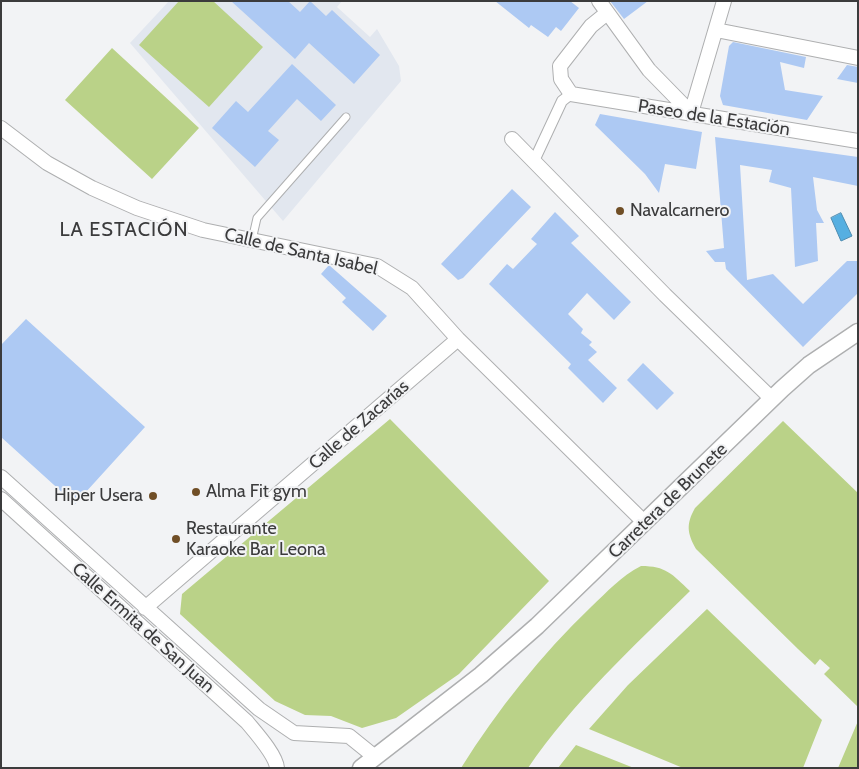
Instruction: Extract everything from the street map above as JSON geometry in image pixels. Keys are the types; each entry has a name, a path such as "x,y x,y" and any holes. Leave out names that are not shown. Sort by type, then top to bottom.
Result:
{"street":[{"path":"599,1 649,70 691,113 724,1"},
{"path":"534,161 562,101 571,94 561,78 560,66 591,26 607,13"},
{"path":"716,30 858,58"},
{"name":"Paseo de la Estación","path":"571,94 858,141"},
{"name":"Calle de Santa Isabel","path":"1,128 47,163 137,208 203,230 377,266 412,288 458,338 645,524"},
{"path":"512,139 665,295 777,394"},
{"name":"Carretera de Brunete","path":"361,768 481,675 537,626 645,524 777,394 809,365 858,332"},
{"name":"Calle de Zacarías","path":"145,608 458,338"},
{"name":"Calle Ermita de San Juan","path":"1,476 145,608 259,708 294,733 350,736 375,757"},
{"name":"Calle Ermita de San Juan","path":"1,499 248,722 277,766"}],"lane":[{"path":"252,240 257,218 346,117"}],"shaded area":[{"path":"169,1 342,1 337,7 370,37 377,29 399,66 401,81 283,221 130,43"}],"green space":[{"path":"179,1 213,1 263,47 209,107 139,45"},
{"path":"112,48 199,128 152,179 65,100"},
{"path":"390,419 549,581 459,674 396,718 362,728 331,716 305,715 275,701 180,614 182,594"},
{"path":"783,421 858,493 858,707 824,674 830,668 820,659 815,665 798,649 696,549 689,533 690,519 695,508"},
{"path":"641,566 663,569 690,591 584,698 564,720 528,768 461,768 505,704 538,663 614,585"},
{"path":"707,609 822,720 803,768 683,768 589,729 628,685"},
{"path":"858,721 858,768 838,768"},
{"path":"576,745 634,768 558,768"}],"water":[{"path":"841,213 852,236 841,241 831,218"}],"building":[{"path":"231,1 288,1 300,12 310,1 326,16 332,10 380,55 354,84 309,43 295,59"},
{"path":"495,1 570,1 579,8 561,31 556,27 548,37 531,25 529,28"},
{"path":"610,1 648,1 624,19"},
{"path":"733,42 806,57 804,68 780,62 785,90 823,96 807,120 723,105 720,96 729,46"},
{"path":"292,64 336,105 321,121 297,99 268,131 279,140 255,167 212,128 236,101 248,112"},
{"path":"847,65 858,67 858,83 837,79"},
{"path":"600,114 702,132 696,169 665,164 659,193 645,174 595,125"},
{"path":"715,137 858,157 858,186 813,177 817,210 824,223 816,223 818,261 795,267 791,188 769,182 772,170 740,165 747,280 773,274 803,304 847,261 858,261 858,293 803,347 726,269 725,262 715,262 706,251 724,248"},
{"path":"512,189 531,207 463,278 458,280 441,264"},
{"path":"555,212 579,236 571,243 631,302 614,320 587,293 568,314 583,329 581,333 592,342 589,345 597,352 588,360 617,388 603,403 568,368 571,364 489,284 507,264 513,269 537,244 531,239"},
{"path":"329,265 387,316 373,331 342,302 346,298 321,274"},
{"path":"26,319 145,427 75,504 1,437 1,345"},
{"path":"643,363 674,393 657,410 627,380"}],"place":[{"name":"Navalcarnero","path":"620,211"},
{"name":"Alma Fit gym","path":"196,492"},
{"name":"Hiper Usera","path":"153,496"},
{"name":"Restaurante Karaoke Bar Leona","path":"176,539"}],"district":[{"name":"LA ESTACIÓN","path":"124,230"}]}
